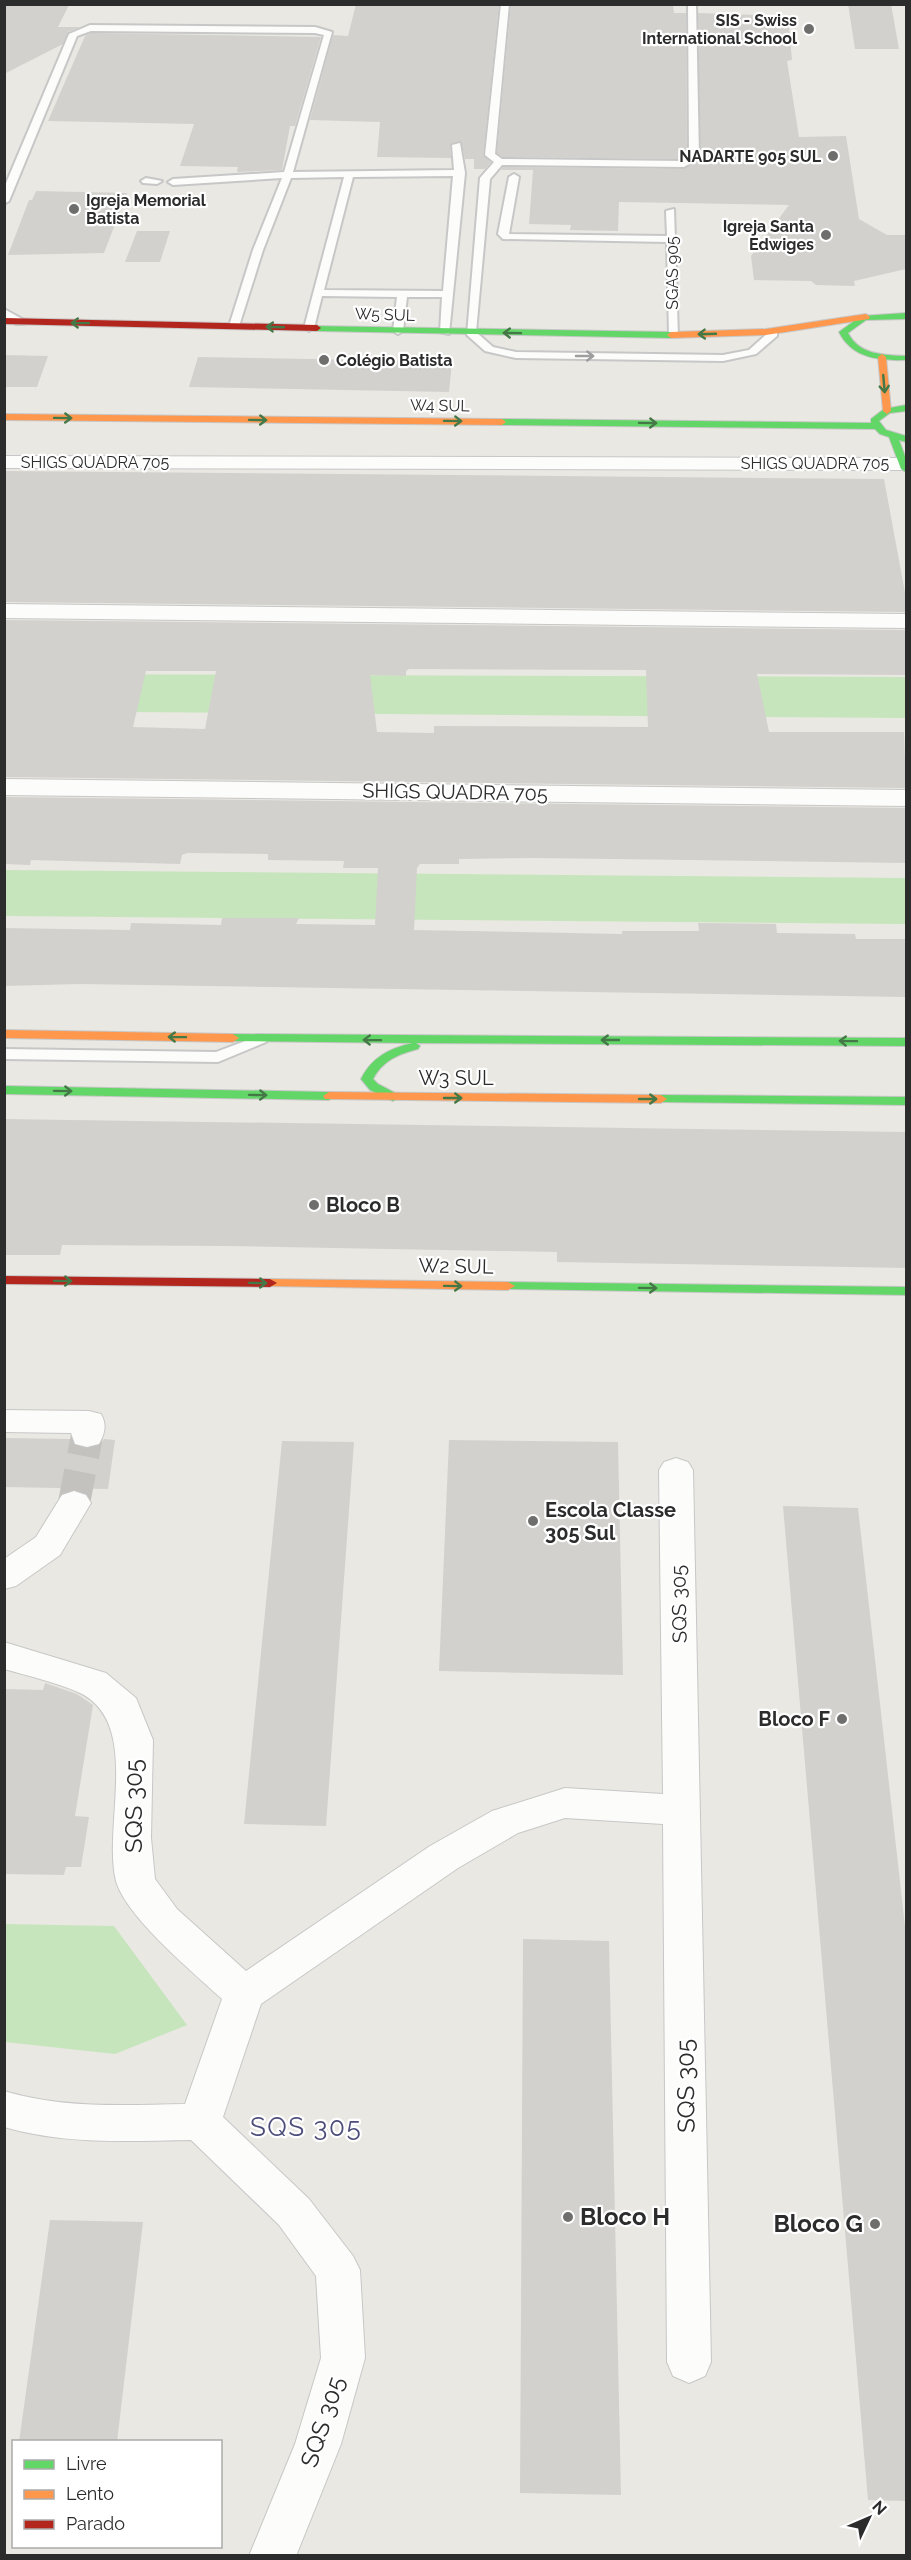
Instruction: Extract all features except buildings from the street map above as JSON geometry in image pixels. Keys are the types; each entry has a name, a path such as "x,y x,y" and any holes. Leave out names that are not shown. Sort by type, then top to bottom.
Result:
{"main road":[{"name":"W5 SUL","path":"4,321 471,333 674,335 769,333 866,317 906,316"},
{"path":"866,317 850,323 843,332 842,342 882,357 906,358"},
{"name":"W5 SUL","path":"769,333 812,339"},
{"path":"882,357 887,411"},
{"path":"906,408 887,411 876,417 875,426 900,438 906,466"},
{"name":"W4 SUL","path":"4,417 875,426"},
{"name":"W3 SUL","path":"4,1035 430,1041 906,1042"},
{"path":"393,1097 374,1087 367,1079 375,1061 430,1041"},
{"name":"W3 SUL","path":"4,1090 393,1097 906,1101"},
{"name":"W2 SUL","path":"4,1280 906,1291"}],"street":[{"name":"SHIGS QUADRA 705","path":"4,462 906,466"},
{"path":"4,610 906,621"},
{"name":"SHIGS QUADRA 705","path":"4,787 906,798"},
{"path":"4,1421 89,1422 87,1436"},
{"name":"SQS 305","path":"676,1470 689,2362"},
{"path":"4,1577 48,1546 74,1503"},
{"name":"SQS 305","path":"4,1655 93,1683 123,1708 134,1740 132,1838 136,1882 163,1920 244,1994"},
{"path":"4,2109 24,2116 69,2121 200,2122 244,1994 444,1857 505,1822 565,1803 682,1810"},
{"name":"SQS 305","path":"200,2122 294,2212 338,2270 343,2358 318,2444 273,2556"}],"lane":[{"path":"505,4 490,155 500,162 684,164 694,158 692,4"},
{"path":"4,201 73,34 90,28 292,30 329,34 287,175 258,250 234,326"},
{"path":"445,332 446,294 460,173 457,145"},
{"path":"500,162 485,178 471,333 489,349 516,355 723,357 752,352 769,333"},
{"path":"173,182 287,175 460,173"},
{"path":"309,328 349,175"},
{"path":"514,177 503,234 506,237 672,239"},
{"path":"146,182 157,182"},
{"name":"SGAS 905","path":"671,211 674,335"},
{"path":"319,293 446,294"},
{"path":"398,331 402,294"},
{"path":"4,312 20,322"},
{"path":"4,1054 218,1057 262,1038"}],"green space":[{"path":"5,674 906,677 906,718 5,711"},
{"path":"5,870 906,878 906,924 5,916"},
{"path":"5,1924 114,1926 187,2025 115,2054 5,2042"}],"tunnel":[{"path":"74,1503 87,1436"}],"traffic: fast":[{"path":"906,316 864,318 843,332 853,347 861,351 878,356 906,358"},
{"path":"317,328 671,335"},
{"path":"906,408 887,411 874,421 883,432 906,439"},
{"path":"502,422 875,426"},
{"path":"893,437 906,469"},
{"path":"233,1038 906,1042"},
{"path":"393,1097 374,1087 367,1079 380,1060 392,1053 414,1046"},
{"path":"4,1090 329,1096"},
{"path":"661,1099 906,1101"},
{"path":"508,1286 906,1291"}],"traffic: slow":[{"path":"671,335 766,332 866,317"},
{"path":"882,357 887,411"},
{"path":"4,417 502,422"},
{"path":"4,1034 233,1038"},
{"path":"329,1096 661,1099"},
{"path":"270,1283 508,1286"}],"traffic: jam":[{"path":"4,321 317,328"},
{"path":"4,1280 270,1283"}],"place":[{"name":"SIS - Swiss International School","path":"809,29"},
{"name":"NADARTE 905 SUL","path":"833,156"},
{"name":"Igreja Memorial Batista","path":"74,209"},
{"name":"Igreja Santa Edwiges","path":"826,235"},
{"name":"Colégio Batista","path":"324,360"},
{"name":"Bloco B","path":"314,1205"},
{"name":"Escola Classe 305 Sul","path":"533,1521"},
{"name":"Bloco F","path":"842,1719"},
{"name":"Bloco H","path":"568,2217"},
{"name":"Bloco G","path":"875,2224"}],"district":[{"name":"SQS 305","path":"306,2127"}]}
